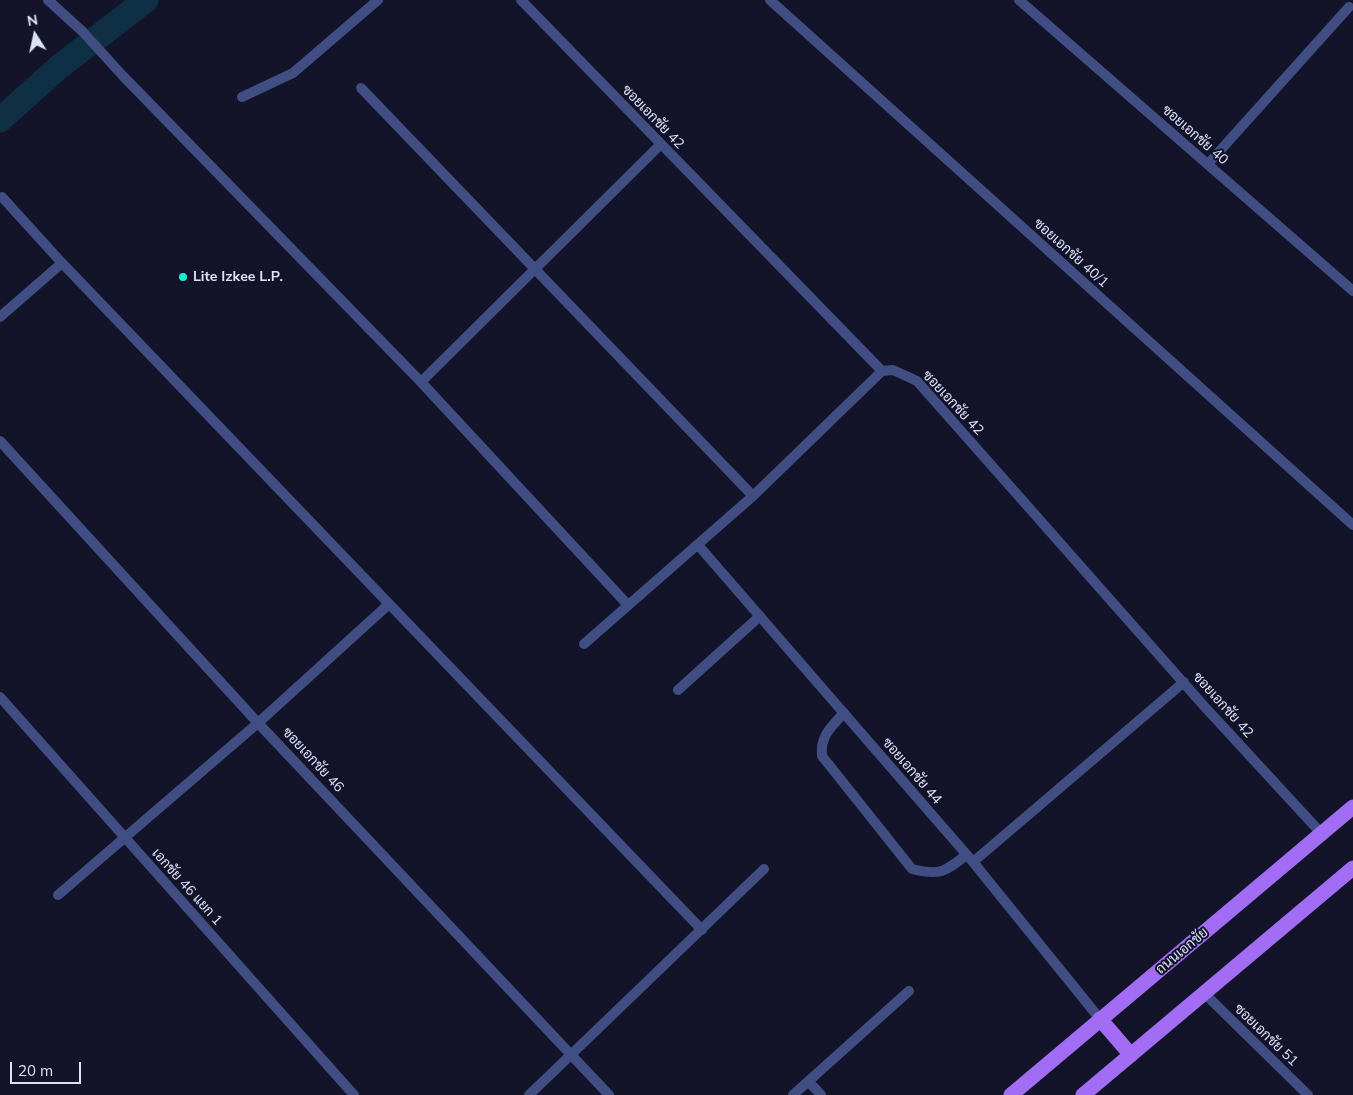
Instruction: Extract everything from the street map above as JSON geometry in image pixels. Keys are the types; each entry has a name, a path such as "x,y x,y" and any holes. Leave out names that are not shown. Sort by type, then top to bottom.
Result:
{"main road":[{"name":"ถนนเอกชัย","path":"1011,1095 1353,807"},
{"path":"1082,1095 1351,873"},
{"path":"1100,1019 1131,1055"}],"street":[{"path":"48,0 421,382 627,604"},
{"path":"242,97 292,73 378,0"},
{"name":"ซอยเอกชัย 42","path":"521,0 882,371 893,370 917,381 1184,682 1321,833"},
{"name":"ซอยเอกชัย 40/1","path":"770,0 1353,525"},
{"name":"ซอยเอกชัย 40","path":"1019,0 1353,291"},
{"path":"1208,164 1349,7"},
{"path":"361,88 753,496"},
{"path":"421,382 660,145"},
{"path":"2,197 62,263 702,930"},
{"path":"0,317 62,263"},
{"path":"584,644 627,604 753,496 882,371"},
{"name":"ซอยเอกชัย 46","path":"0,441 258,723 609,1095"},
{"name":"ซอยเอกชัย 44","path":"698,545 970,858 1100,1019"},
{"path":"58,895 258,723 389,604"},
{"path":"678,690 760,616"},
{"path":"844,713 826,731 821,746 822,756 912,869 928,873 947,871 970,858 1184,682"},
{"name":"เอกชัย 46 แยก 1","path":"0,696 354,1095"},
{"path":"529,1095 764,869"},
{"path":"794,1095 909,991"},
{"name":"ซอยเอกชัย 51","path":"1205,994 1308,1095"},
{"path":"809,1082 821,1095"}],"waterway":[{"path":"0,120 59,67 146,0"}],"place":[{"name":"Lite Izkee L.P.","path":"183,277"}]}
